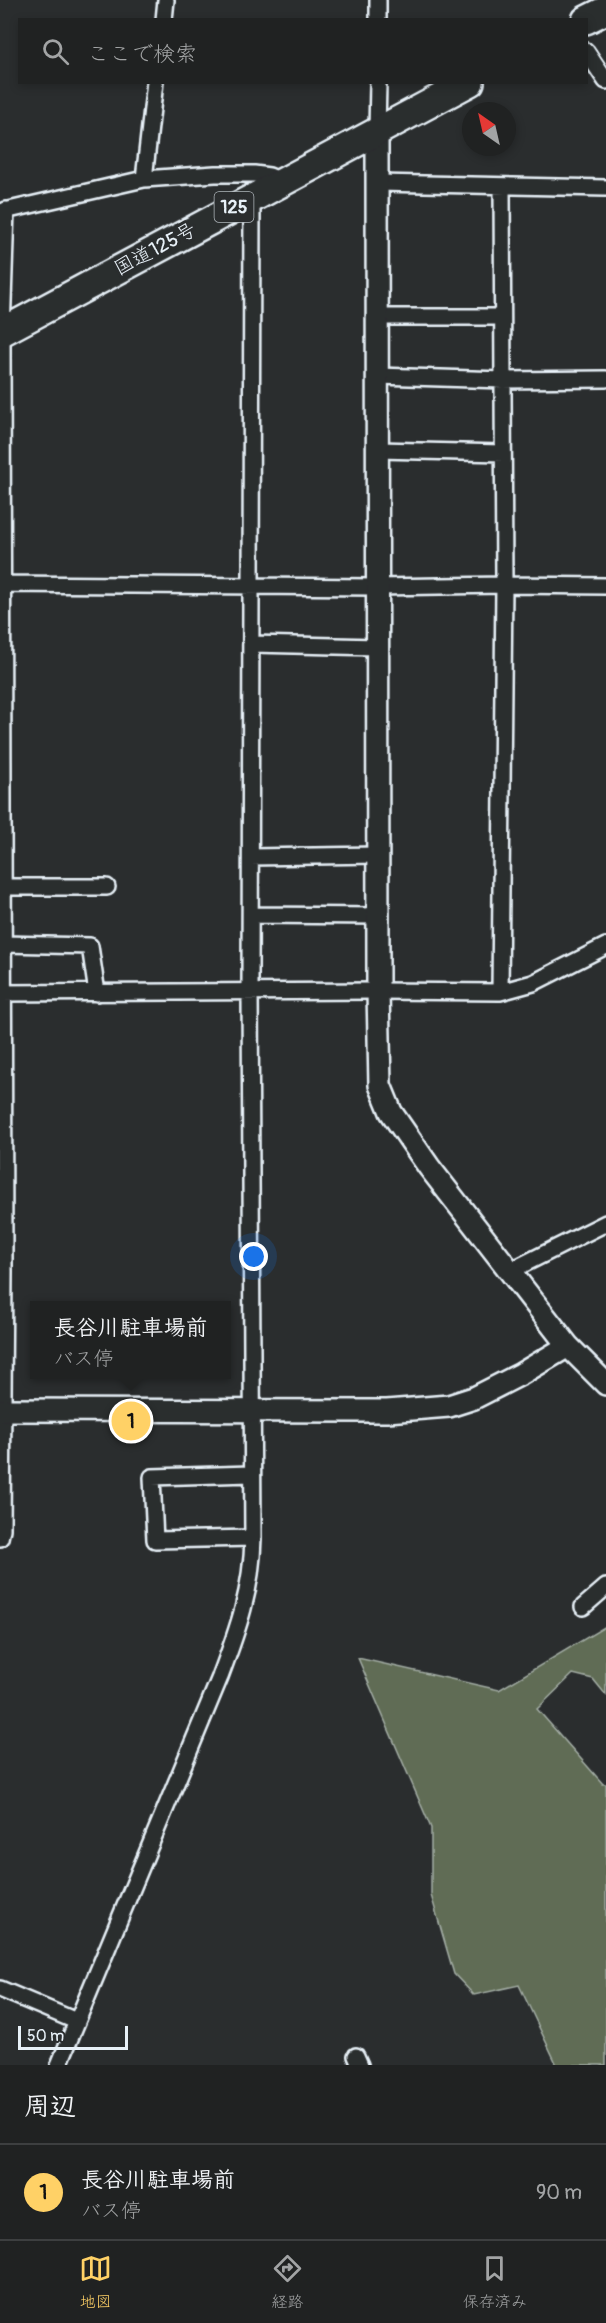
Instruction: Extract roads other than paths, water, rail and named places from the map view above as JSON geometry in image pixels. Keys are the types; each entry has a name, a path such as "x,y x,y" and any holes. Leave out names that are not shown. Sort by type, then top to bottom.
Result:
{"highway":[{"path":"588,19 606,10"},
{"name":"国道125号","path":"1,332 466,84"}],"street":[{"path":"164,18 166,0"},
{"path":"378,0 378,18"},
{"path":"588,54 606,81"},
{"path":"144,179 155,84"},
{"path":"378,84 377,647 380,1085 384,1099 402,1129 568,1346 606,1384"},
{"path":"0,1538 4,944 1,584 3,211 144,179 254,174 269,176 283,182"},
{"path":"378,183 606,188"},
{"path":"500,992 504,585 502,186"},
{"path":"59,2065 237,1631 250,1583 253,1538 250,991 252,197"},
{"path":"378,317 502,317"},
{"path":"378,376 503,380 606,380"},
{"path":"378,450 503,453"},
{"path":"1,584 606,586"},
{"path":"252,644 377,647"},
{"path":"251,857 378,855"},
{"path":"3,887 107,888"},
{"path":"251,915 379,916"},
{"path":"4,944 90,946 97,993"},
{"path":"2,993 500,992 533,983 606,946"},
{"path":"510,1270 606,1223"},
{"path":"2,1410 387,1411 449,1406 499,1385 568,1346"},
{"path":"251,1474 152,1477 155,1540 253,1538"},
{"path":"583,1606 606,1587"},
{"path":"0,1989 76,2021"}],"place":[{"name":"長谷川駐車場前","path":"131,1421"}]}
